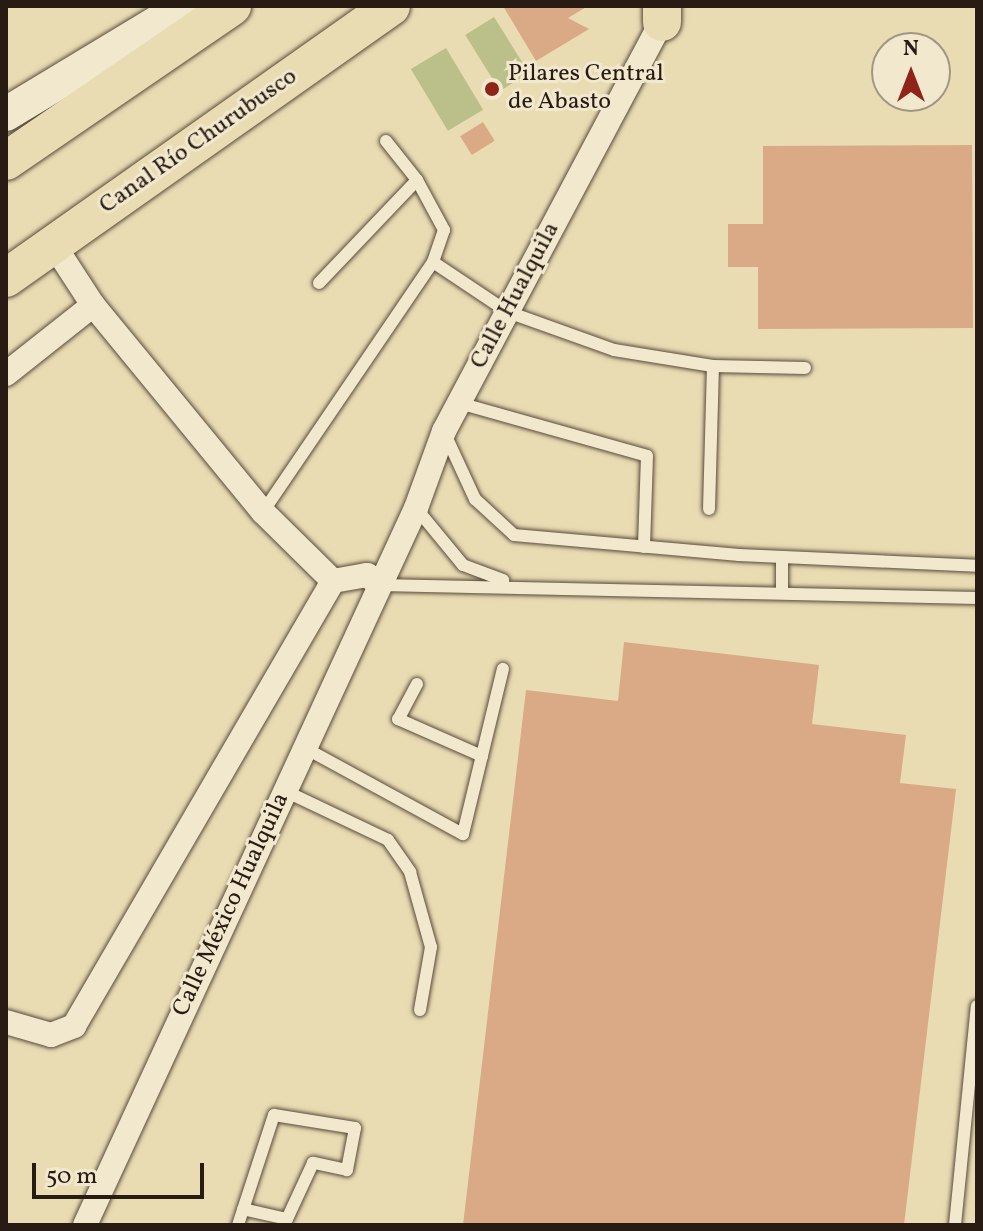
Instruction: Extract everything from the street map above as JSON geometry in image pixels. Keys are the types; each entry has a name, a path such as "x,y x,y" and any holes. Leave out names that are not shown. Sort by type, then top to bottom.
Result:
{"main road":[{"path":"6,161 232,6"},
{"name":"Canal Río Churubusco","path":"23,262 391,6"}],"street":[{"path":"6,114 185,6"},
{"name":"Calle Hualquila","path":"380,585 416,508 444,431 665,11"},
{"path":"23,262 93,305 263,512 333,581"},
{"path":"6,374 93,305"},
{"path":"6,1022 51,1035 74,1026 333,581 367,575 380,585"},
{"name":"Calle México Hualquila","path":"85,1225 380,585"}],"lane":[{"path":"263,512 433,262 444,230 417,180 386,141"},
{"path":"319,283 417,180"},
{"path":"433,262 508,312 614,350 713,366 805,368"},
{"path":"709,509 713,366"},
{"path":"459,403 647,456 644,547"},
{"path":"444,431 475,499 514,535 782,557 977,566"},
{"path":"416,508 463,565 512,584"},
{"path":"782,557 782,592"},
{"path":"380,585 512,584 977,598"},
{"path":"305,748 463,834 503,669"},
{"path":"417,684 398,719 482,756"},
{"path":"285,791 388,840 410,872 431,947 420,1010"},
{"path":"955,1225 977,1006"},
{"path":"238,1225 243,1209 274,1115 355,1128 347,1170 313,1163 287,1219 243,1209"}],"green space":[{"path":"494,17 529,73 500,91 465,35"},
{"path":"446,48 483,110 448,131 411,69"}],"building":[{"path":"503,6 588,6 568,18 589,29 536,61"},
{"path":"483,122 495,141 472,155 460,136"},
{"path":"972,145 973,328 758,329 758,267 728,267 728,224 763,224 763,146"},
{"path":"624,642 819,665 812,724 906,735 900,783 956,789 904,1225 463,1225 526,690 618,701"}],"place":[{"name":"Pilares Central de Abasto","path":"492,89"}]}
